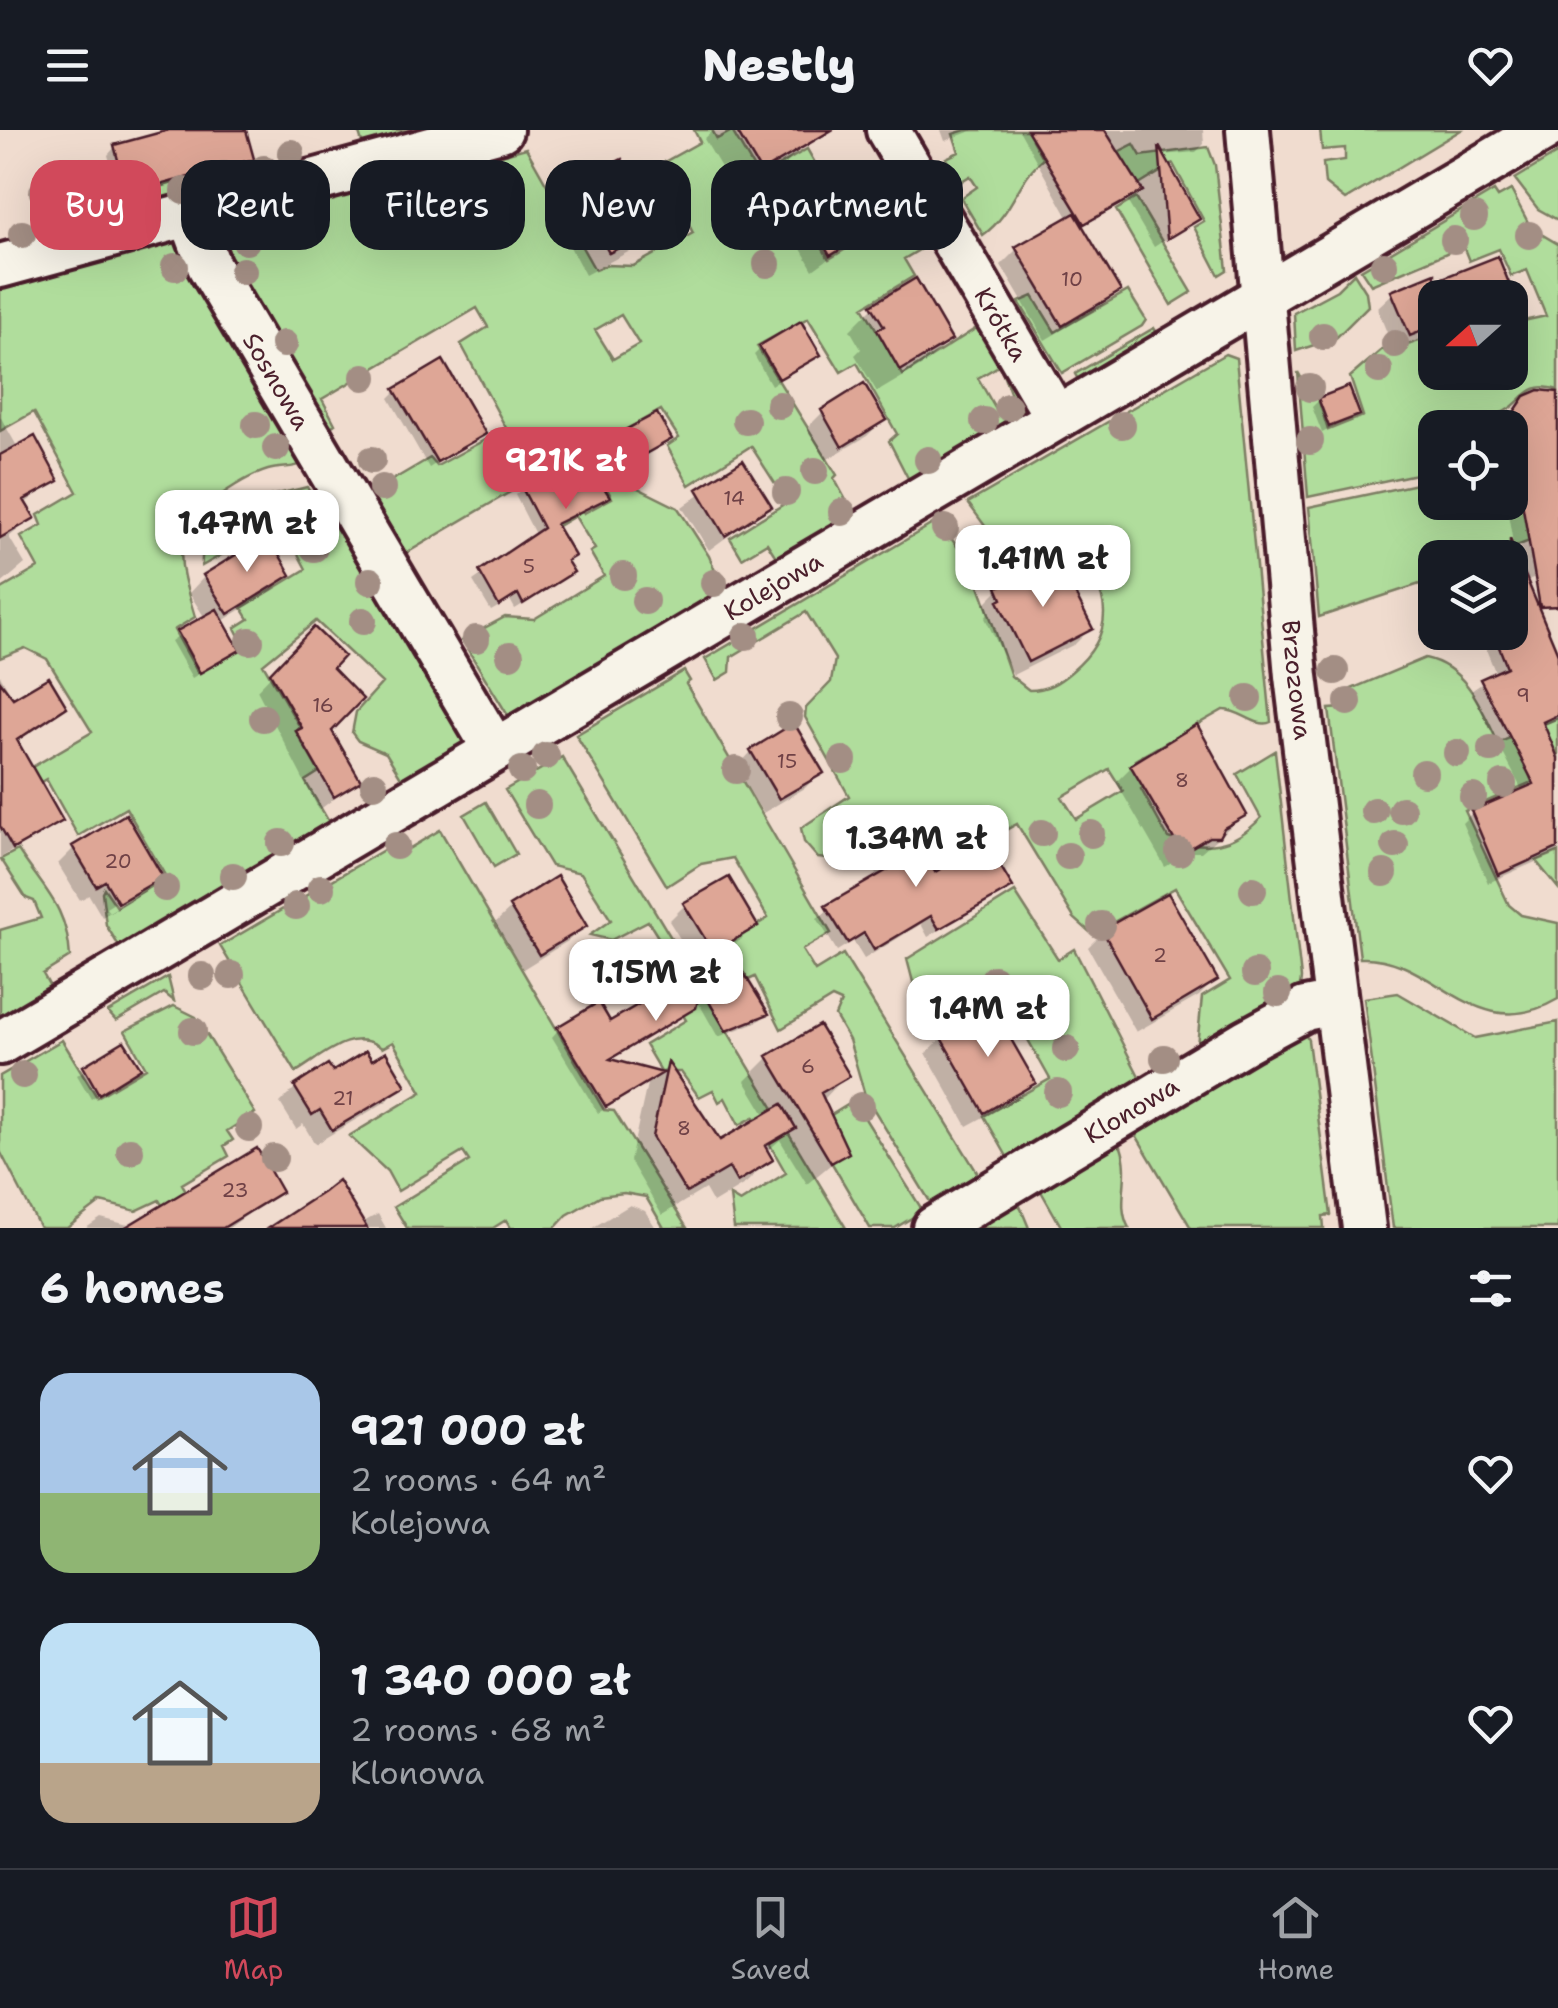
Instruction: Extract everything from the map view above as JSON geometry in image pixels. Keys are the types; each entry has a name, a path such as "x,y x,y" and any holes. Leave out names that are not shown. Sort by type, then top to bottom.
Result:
{"street":[{"path":"330,177 502,130"},
{"name":"Krótka","path":"888,130 1056,417"},
{"name":"Brzozowa","path":"1248,130 1296,676 1364,1228"},
{"name":"Kolejowa","path":"0,1043 1544,130"},
{"path":"0,266 181,217"},
{"name":"Sosnowa","path":"202,250 208,266 496,750"},
{"name":"Klonowa","path":"934,1228 1232,1049 1305,1009 1335,1002"}],"green space":[{"path":"358,130 448,130 363,146"},
{"path":"694,130 712,130 717,139 732,131 749,160 711,160 711,250 824,250 829,259 844,250 919,250 904,259 914,276 863,307 903,375 978,327 943,268 949,268 1025,405 1023,413 910,482 889,441 897,434 857,363 841,372 808,318 757,346 837,475 834,478 854,515 778,560 767,543 742,558 730,538 787,502 751,446 689,485 667,446 679,438 661,410 607,440 626,482 678,508 709,556 724,593 510,719 462,640 505,617 534,619 604,576 590,552 595,549 575,516 548,532 572,493 584,513 612,498 585,448 398,558 362,498 430,458 437,466 506,428 461,344 488,327 477,308 322,399 335,424 323,432 220,260 220,250 330,250 330,195 350,188 350,250 525,250 525,160 482,160 526,148 545,182 545,250 584,250 595,270 607,265 633,266 662,250 691,250 691,160 668,160 700,142","holes":["621,315 639,344 613,359 595,330","1000,365 1012,398 995,408 978,378"]},
{"path":"965,130 1047,130 1032,140 1043,159 1027,176 1002,217 983,235 963,201 963,197 977,187 970,176 963,180 963,160 946,158 959,152 953,134"},
{"path":"1320,130 1461,130 1345,200 1325,184 1323,163 1345,160 1345,148 1322,150"},
{"path":"1134,144 1141,156 1208,147 1215,165 1227,270 1219,275 1194,227 1204,221 1173,164 1134,188 1114,154"},
{"path":"807,149 813,160 788,160"},
{"path":"1558,153 1556,219 1538,209 1515,179"},
{"path":"181,180 181,195 161,201 161,187"},
{"path":"1511,190 1531,228 1558,244 1558,390 1531,390 1506,410 1418,410 1418,474 1308,497 1298,372 1303,381 1313,382 1328,430 1363,416 1350,377 1393,340 1408,345 1418,341 1418,390 1528,390 1528,320 1546,316 1527,270 1511,276 1499,249 1469,261 1463,246 1371,285 1361,270 1494,191 1498,197"},
{"path":"1136,198 1192,292 1171,305 1116,210"},
{"path":"174,240 304,463 246,479 214,500 189,526 181,553 195,617 174,630 198,673 245,648 235,628 249,619 242,608 306,569 296,550 346,519 467,737 464,745 405,784 386,753 358,741 352,733 356,712 382,683 316,621 263,664 300,727 295,730 319,772 305,781 332,827 122,951 106,925 104,888 117,907 166,877 126,808 78,836 46,779 0,806 0,786 92,732 47,659 25,648 0,658 0,590 38,568 21,537 42,525 38,515 77,492 34,412 0,431 0,281 132,250 161,250 161,243"},
{"path":"1354,273 1366,292 1368,306 1336,338 1296,351 1294,313 1337,290"},
{"path":"1128,291 1146,320 1142,326 1062,373 1019,302 1033,296 1055,332"},
{"path":"1154,328 1159,336 1080,383 1075,374"},
{"path":"1225,354 1236,358 1271,722 1260,723 1223,710 1135,760 1149,783 1141,789 1168,838 1206,845 1229,841 1261,818 1237,774 1275,751 1301,978 1299,999 1197,1046 1202,997 1230,980 1175,888 1092,934 1074,918 1017,824 954,858 934,846 909,812 827,859 818,858 804,842 801,828 849,796 805,717 806,708 831,682 835,659 806,612 731,657 730,672 717,680 705,659 946,516 951,526 945,530 973,568 1011,676 1029,690 1047,687 1071,672 1096,643 1104,613 1102,597 1074,550 1002,549 968,503","holes":["1109,769 1123,791 1076,819 1062,797"]},
{"path":"1418,484 1418,520 1528,520 1528,500 1558,494 1558,530 1528,542 1418,540 1418,585 1319,617 1309,507"},
{"path":"307,487 324,517 277,545 267,529 202,566 203,546 221,518 253,501"},
{"path":"1425,658 1452,670 1462,680 1498,743 1558,718 1558,754 1556,751 1526,765 1532,782 1465,811 1509,905 1521,915 1558,923 1558,999 1528,1011 1502,1013 1478,1007 1411,970 1387,961 1360,958 1329,709 1343,708 1344,692"},
{"path":"684,671 690,681 686,684 831,933 802,950 815,971 843,954 980,1177 932,1205 865,1095 849,1040 835,1016 841,1002 832,998 781,1029 755,977 731,988 711,953 768,918 733,858 701,864 667,886 576,735"},
{"path":"562,757 846,1228 734,1228 730,1196 740,1202 786,1173 754,1117 739,1125 725,1098 719,1102 713,1090 699,1097 681,1072 661,1072 645,1045 686,1020 665,985 681,974 648,921 611,940 590,935 611,920 581,873 551,866 505,790"},
{"path":"486,802 516,854 494,867 464,815"},
{"path":"440,830 604,1110 614,1111 687,1228 664,1228 646,1197 624,1193 600,1196 567,1215 555,1228 511,1228 506,1220 493,1228 407,1228 394,1207 469,1161 463,1152 398,1191 387,1171 349,1136 422,1092 393,1042 382,1048 360,1040 349,1042 296,1072 220,946 404,838 410,848"},
{"path":"18,850 59,912 70,957 43,974 53,992 0,1023 0,930 41,918 34,901 26,898 1,859"},
{"path":"1558,852 1558,888 1536,861"},
{"path":"1015,892 1058,959 1074,949 1141,1080 1009,1160 984,1116 1050,1079 1004,997 940,1029 913,982 907,959"},
{"path":"168,977 174,1001 164,993 116,1021 108,1012"},
{"path":"1398,993 1475,1038 1558,1022 1558,1228 1393,1228 1364,998"},
{"path":"174,1006 196,1017 255,1113 227,1131 233,1140 224,1146 229,1156 182,1184 208,1228 176,1228 159,1200 136,1211 101,1202 67,1228 40,1228 0,1151 0,1076 62,1040 97,1097 146,1068 125,1031"},
{"path":"1301,1025 1308,1040 1331,1215 1323,1216 1324,1228 1191,1228 1136,1135 1137,1126"},
{"path":"854,1101 923,1211 895,1228 870,1228 820,1143 815,1125"},
{"path":"1111,1142 1121,1147 1124,1158 1123,1209 1129,1228 1062,1228 1038,1186"},
{"path":"1017,1199 1029,1228 957,1228"}],"building":[{"path":"169,130 246,130 254,159 181,160 181,179 161,185 161,160 118,160 114,145"},
{"path":"736,130 832,130 781,160 754,160"},
{"path":"1027,130 1105,130 1143,191 1084,224"},
{"path":"1159,146 1200,219 1167,239"},
{"path":"1075,213 1121,291 1062,326 1015,247"},
{"path":"1498,256 1508,280 1438,280"},
{"path":"1435,273 1435,280 1418,280 1418,333 1410,336 1391,291"},
{"path":"916,278 952,340 900,371 877,330 884,326 871,305"},
{"path":"801,321 821,355 779,379 759,346"},
{"path":"443,360 486,434 437,462 394,389"},
{"path":"864,383 886,420 842,447 821,410"},
{"path":"1349,386 1360,415 1329,427 1318,398"},
{"path":"1539,390 1558,392 1558,606 1540,607 1525,520 1528,410 1515,410 1525,396"},
{"path":"657,413 672,439 599,480 610,497 556,524 575,556 567,561 574,572 523,604 518,594 499,606 479,571 543,528 521,486"},
{"path":"35,436 59,481 24,500 35,518 0,538 0,455"},
{"path":"743,460 772,506 725,536 697,489"},
{"path":"268,535 291,575 228,614 203,575"},
{"path":"1057,558 1093,629 1028,662 998,601 1002,599 997,587"},
{"path":"1528,582 1558,654 1558,715 1543,722 1558,758 1558,848 1498,875 1471,811 1534,784 1480,679 1507,667 1500,650 1528,650"},
{"path":"217,609 240,650 200,673 177,631"},
{"path":"314,627 344,656 333,668 363,699 332,731 361,781 334,797 296,731 302,728 270,673"},
{"path":"49,677 67,707 17,740 63,821 13,849 0,826 0,681 13,698"},
{"path":"794,723 824,773 779,799 750,750"},
{"path":"1197,724 1247,815 1224,828 1219,837 1209,837 1182,853 1130,765"},
{"path":"126,814 163,877 118,903 105,881 96,886 72,846"},
{"path":"905,820 935,872 986,842 1013,887 939,929 931,916 874,950 864,933 848,943 825,906 889,869 871,839"},
{"path":"557,876 587,926 539,955 509,906"},
{"path":"729,877 758,926 713,952 683,903"},
{"path":"1168,893 1218,980 1152,1019 1102,930"},
{"path":"730,951 769,1014 726,1031 701,988 696,1008 610,1059 663,1073 606,1107 557,1027 599,1002 610,1021"},
{"path":"992,1006 1036,1083 984,1113 940,1036"},
{"path":"819,1025 850,1076 821,1093 849,1153 831,1163 767,1056"},
{"path":"124,1041 141,1068 99,1094 83,1066"},
{"path":"366,1051 372,1060 386,1052 406,1086 332,1130 320,1110 312,1115 294,1086 328,1064 333,1071"},
{"path":"668,1062 720,1140 782,1104 796,1128 765,1146 773,1160 737,1182 729,1168 686,1193 652,1137"},
{"path":"257,1148 282,1192 223,1228 124,1228"},
{"path":"338,1180 367,1228 268,1228 323,1192"}]}
